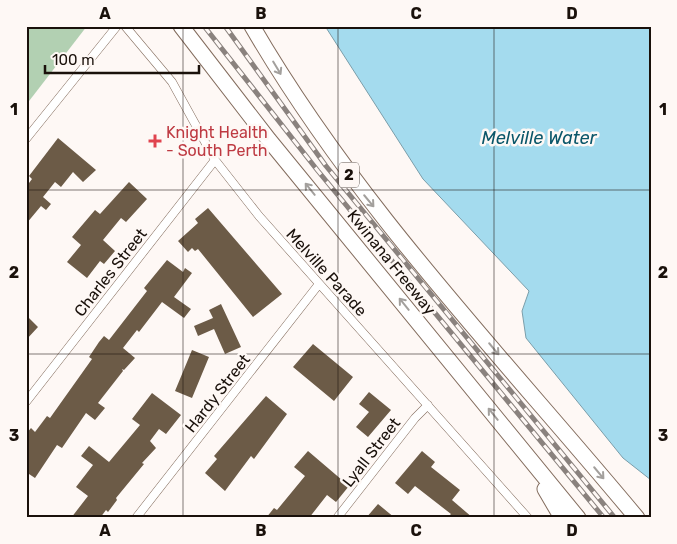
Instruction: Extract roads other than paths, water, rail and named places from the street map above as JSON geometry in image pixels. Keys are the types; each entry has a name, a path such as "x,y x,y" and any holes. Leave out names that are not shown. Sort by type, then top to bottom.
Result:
{"highway":[{"name":"Kwinana Freeway","path":"181,26 269,140 578,518"},
{"name":"Kwinana Freeway","path":"252,26 296,100 360,190 637,518"},
{"path":"523,451 562,518"}],"street":[{"path":"26,139 117,26"},
{"name":"Melville Parade","path":"126,26 172,82 215,160 259,216 528,518"},
{"name":"Charles Street","path":"26,402 215,160"},
{"name":"Hardy Street","path":"136,518 319,284"},
{"name":"Lyall Street","path":"338,518 415,418 428,405"}],"water":[{"name":"Melville Water","path":"325,26 651,26 651,480 623,458 526,338 522,311 529,291 423,179"}],"railway":[{"path":"204,26 318,171 604,518"},
{"path":"225,26 326,166 615,518"}],"place":[{"name":"Knight Health - South Perth","path":"155,141"}]}
